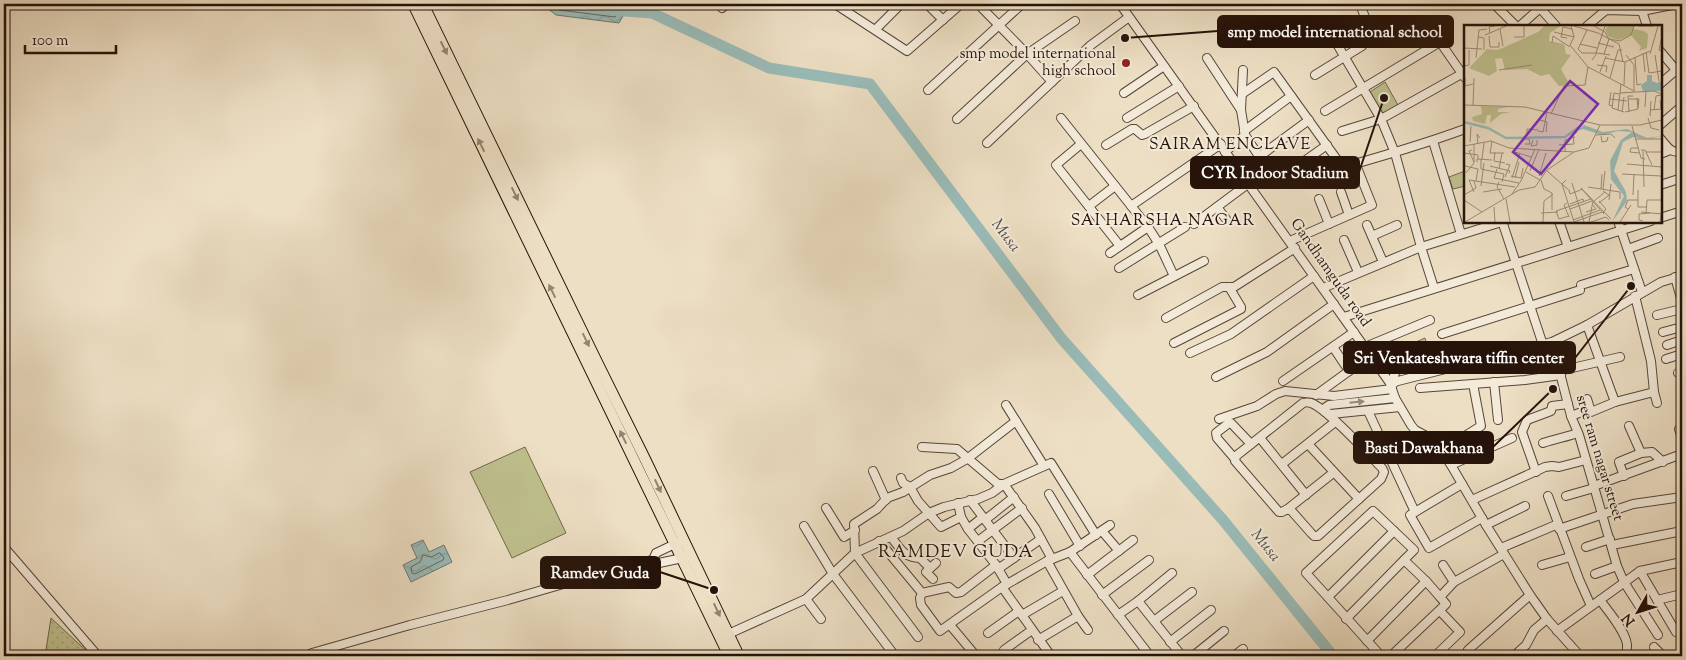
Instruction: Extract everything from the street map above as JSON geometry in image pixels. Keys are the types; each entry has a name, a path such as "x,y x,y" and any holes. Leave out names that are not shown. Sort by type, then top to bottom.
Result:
{"main road":[{"path":"413,4 680,542"},
{"path":"423,4 724,636 739,656"},
{"path":"724,636 729,656"}],"street":[{"path":"718,4 722,8 727,4"},
{"path":"836,4 848,7 907,51 961,4"},
{"path":"876,29 901,4"},
{"path":"927,4 944,20"},
{"path":"978,4 1052,82"},
{"path":"928,90 1022,4"},
{"name":"Gandhamguda road","path":"1120,4 1392,385 1395,398 1415,430 1430,438 1451,465 1530,595 1547,619 1580,656"},
{"path":"1315,74 1362,46 1369,37 1366,20 1360,4"},
{"path":"1494,4 1515,25"},
{"path":"1588,25 1606,10 1642,11 1678,4"},
{"path":"1521,25 1541,6 1555,25"},
{"path":"1642,11 1647,25"},
{"path":"987,143 1091,45 1129,17"},
{"path":"957,119 1027,54 1075,21"},
{"path":"1327,27 1381,119 1395,153 1434,288"},
{"path":"1325,111 1440,42 1464,75 1381,119 1342,131"},
{"path":"1661,52 1679,67 1661,83"},
{"path":"1207,58 1241,110"},
{"path":"1124,93 1164,66"},
{"path":"1243,70 1241,110 1245,133 1272,176 1277,180 1327,146"},
{"path":"1242,94 1274,72 1343,168"},
{"path":"1126,118 1179,86"},
{"path":"1225,152 1245,133 1291,96"},
{"path":"1106,145 1132,129 1135,129 1142,135 1145,134 1194,106"},
{"path":"1661,124 1682,106"},
{"path":"1061,118 1148,226 1174,276"},
{"path":"1260,156 1308,120"},
{"path":"1326,172 1395,153 1464,129"},
{"path":"1661,139 1670,150 1681,153"},
{"path":"1433,141 1461,234"},
{"path":"1081,144 1056,165 1120,246"},
{"path":"1131,206 1221,144"},
{"path":"1661,154 1670,150"},
{"path":"1290,241 1372,205 1356,165"},
{"path":"1661,185 1682,178"},
{"path":"1194,224 1248,183"},
{"path":"1090,206 1115,186"},
{"path":"1341,192 1349,215"},
{"path":"1319,199 1328,224"},
{"path":"1217,206 1226,219"},
{"path":"1661,218 1682,211"},
{"path":"1323,288 1421,247 1503,222 1543,345"},
{"path":"1559,222 1568,247"},
{"path":"1618,222 1634,269 1657,404"},
{"path":"1344,317 1648,222"},
{"path":"1367,225 1383,262"},
{"path":"1110,253 1148,226"},
{"path":"1119,268 1185,226"},
{"path":"1372,236 1397,226"},
{"path":"1628,249 1658,238"},
{"path":"1344,240 1358,272"},
{"path":"1166,318 1222,287 1234,286 1295,248"},
{"path":"1138,295 1204,261"},
{"path":"1442,334 1530,306 1634,269"},
{"path":"1190,353 1231,334 1314,276"},
{"path":"1219,419 1257,406 1276,394 1285,391 1334,396 1392,385 1543,345 1587,325 1661,282 1679,276 1682,302"},
{"path":"1174,344 1240,309 1241,307 1230,287"},
{"path":"1216,377 1267,352 1334,304"},
{"path":"1657,315 1682,309"},
{"path":"1365,347 1430,320"},
{"path":"1587,325 1615,402"},
{"path":"1663,332 1682,327"},
{"path":"1283,381 1354,332"},
{"path":"1667,345 1682,340"},
{"name":"sree ram nagar street","path":"1552,342 1571,416 1578,432 1617,566 1624,581 1658,635"},
{"path":"1333,347 1349,371"},
{"path":"1666,359 1682,354"},
{"path":"1316,395 1371,355"},
{"path":"1420,388 1494,382 1560,373 1620,357"},
{"path":"1392,385 1394,374 1403,360"},
{"path":"1494,382 1498,420"},
{"path":"1437,445 1462,438 1481,426 1473,384"},
{"path":"1587,399 1591,412 1615,402 1654,392"},
{"path":"1290,508 1314,536 1318,536 1381,479 1384,472 1382,468 1335,422 1326,412 1326,407 1328,405 1395,398"},
{"path":"1235,459 1303,403 1308,402 1331,414 1400,407"},
{"path":"1536,472 1522,432 1527,420 1551,411 1552,406 1568,404"},
{"path":"1006,405 1044,466"},
{"path":"1571,416 1590,409"},
{"path":"1368,411 1415,512"},
{"path":"918,637 855,553 854,524 877,509 886,500 930,475 951,468 967,459 1016,421"},
{"path":"1282,464 1335,422"},
{"path":"1251,444 1231,423 1216,433 1217,438 1237,464 1279,512 1290,508 1333,473"},
{"path":"1629,426 1641,453"},
{"path":"1678,429 1682,437"},
{"path":"1543,444 1578,432"},
{"path":"1260,438 1306,495"},
{"path":"1451,465 1512,438"},
{"path":"1308,444 1359,500"},
{"path":"922,447 957,449 998,484 1004,484"},
{"path":"1624,476 1619,462 1641,453 1652,452 1663,462"},
{"path":"1566,496 1682,454"},
{"path":"1472,500 1545,467 1559,467 1586,460"},
{"path":"724,636 806,599 855,553 903,531 930,513 944,506 978,499 1004,484 1051,463 1099,533 1119,551"},
{"path":"873,471 886,500"},
{"path":"902,478 918,501 941,527 961,517"},
{"path":"1004,484 1042,539 1063,591 1088,630"},
{"path":"1462,484 1410,515 1429,548 1484,522 1525,506"},
{"path":"1049,494 1080,546"},
{"path":"1548,496 1558,526 1591,606"},
{"path":"968,529 1014,497"},
{"path":"1440,597 1454,582 1502,551 1558,526 1634,504 1682,497"},
{"path":"970,500 1014,558"},
{"path":"958,503 961,517 968,529 997,567 1004,585 1020,613 1051,656"},
{"path":"826,508 844,537 855,530"},
{"path":"978,541 1022,508"},
{"path":"1346,618 1414,550 1373,511 1306,573 1366,641 1381,656"},
{"path":"922,593 920,598 921,605 940,632 1004,585 1049,560 1070,552 1110,525"},
{"path":"804,526 833,574 895,656"},
{"path":"1328,597 1394,531"},
{"path":"1586,547 1682,531"},
{"path":"891,537 911,558 920,558 933,565 926,572 933,580"},
{"path":"922,593 949,587 956,593 962,592 997,567 1042,539"},
{"path":"1086,575 1133,540"},
{"path":"879,541 922,593"},
{"path":"653,560 656,554 680,542"},
{"path":"4,547 98,656"},
{"path":"1070,552 1150,656"},
{"path":"895,560 905,553"},
{"path":"1542,566 1570,556"},
{"path":"306,656 410,625 508,600 622,567 653,560 659,563 686,557"},
{"path":"1102,595 1149,560"},
{"path":"1392,656 1446,604 1404,560"},
{"path":"1557,631 1640,571 1682,562"},
{"path":"1443,565 1454,582"},
{"path":"1595,574 1617,566"},
{"path":"1640,571 1676,632"},
{"path":"1118,615 1172,573"},
{"path":"1366,641 1426,581"},
{"path":"988,633 1020,613 1063,591"},
{"path":"1154,621 1192,592"},
{"path":"1657,600 1682,594"},
{"path":"1471,656 1468,650 1530,595"},
{"path":"806,599 821,619"},
{"path":"1600,600 1622,632 1628,644 1627,648"},
{"path":"1138,601 1182,656"},
{"path":"1170,642 1211,610"},
{"path":"1435,656 1460,632 1440,611"},
{"path":"1038,640 1078,616"},
{"path":"1514,656 1526,645 1534,630 1547,619"},
{"path":"950,625 976,656"},
{"path":"1004,650 1032,630"},
{"path":"1192,656 1224,631"},
{"path":"1654,647 1663,656"},
{"path":"1234,656 1243,649"}],"green space":[{"path":"1385,82 1398,105 1383,114 1370,92"},
{"path":"1464,171 1464,186 1453,189 1449,177"},
{"path":"1425,338 1429,352 1404,359 1400,349"},
{"path":"525,447 566,533 512,558 470,472"},
{"path":"51,618 92,656 45,656"}],"water":[{"path":"542,4 630,4 619,23 556,15"},
{"path":"423,540 429,552 444,545 452,562 411,582 403,565 417,558 411,545"}],"waterway":[{"name":"Musa","path":"612,10 652,13 769,68 870,84 1061,338 1223,520 1333,656"}],"place":[{"name":"smp model international school","path":"1125,38"},
{"name":"smp model international high school","path":"1126,63"},
{"name":"CYR Indoor Stadium","path":"1384,98"},
{"name":"Sri Venkateshwara tiffin center","path":"1631,286"},
{"name":"Basti Dawakhana","path":"1553,389"},
{"name":"Ramdev Guda","path":"714,590"}],"district":[{"name":"SAIRAM ENCLAVE","path":"1230,145"},
{"name":"SAI HARSHA NAGAR","path":"1163,221"},
{"name":"RAMDEV GUDA","path":"956,553"}]}
